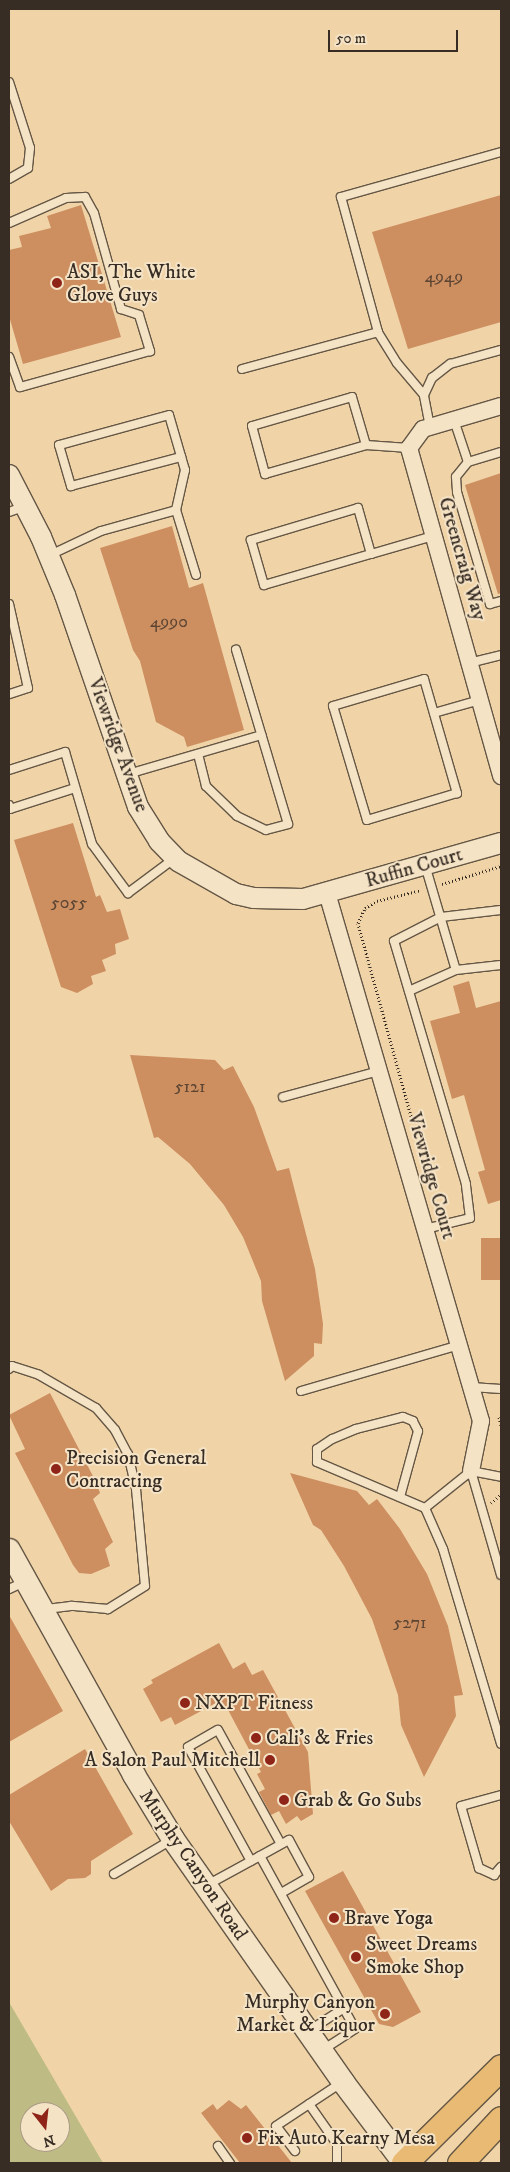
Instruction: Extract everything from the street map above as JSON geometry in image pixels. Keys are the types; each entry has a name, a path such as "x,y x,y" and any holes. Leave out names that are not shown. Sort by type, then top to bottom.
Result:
{"main road":[{"name":"Murphy Canyon Road","path":"9,1550 17,1585 42,1610 173,1839 343,2082 404,2163"},
{"path":"404,2163 501,2067"},
{"path":"460,2163 501,2119"}],"street":[{"path":"411,445 423,429 501,406"},
{"name":"Greencraig Way","path":"411,445 433,536 501,776"},
{"name":"Viewridge Avenue","path":"9,475 17,509 48,555 138,807 159,841 174,858 236,894 254,898 303,899 327,893"},
{"name":"Ruffin Court","path":"327,893 501,843"},
{"name":"Viewridge Court","path":"327,893 481,1421 471,1471"}],"lane":[{"path":"9,82 30,148 28,168 9,179"},
{"path":"430,427 424,395 398,363 378,332 341,198 501,152"},
{"path":"9,223 66,198 84,197 94,213 120,310 139,315 150,351 20,387 9,357"},
{"path":"242,369 378,332"},
{"path":"424,395 432,378 450,364 501,350"},
{"path":"366,445 352,397 252,426 265,474 366,445 411,445"},
{"path":"181,457 71,486 59,444 169,415 185,470 176,510 196,575"},
{"path":"454,420 468,462"},
{"path":"501,452 468,462 456,477 457,492 490,604 501,601"},
{"path":"371,554 358,508 251,540 264,585 371,554 433,536"},
{"path":"48,555 100,531 176,510"},
{"path":"9,604 28,688 9,694"},
{"path":"198,754 206,786 237,816 266,830 288,824 236,650"},
{"path":"469,664 501,655"},
{"path":"424,679 434,714 457,793 367,820 333,706 424,679"},
{"path":"434,714 480,700"},
{"path":"126,775 261,735"},
{"path":"9,770 65,752 92,844 128,893 174,858"},
{"path":"9,805 10,809 76,788"},
{"path":"425,865 456,970"},
{"path":"425,1229 470,1218 466,1184 394,941 440,917 501,910"},
{"path":"409,991 456,970 501,965"},
{"path":"283,1097 379,1071"},
{"path":"301,1390 459,1345"},
{"path":"9,1368 12,1366 39,1375 96,1408 116,1430 128,1454 136,1489 144,1586 108,1609 70,1606 42,1610"},
{"path":"471,1387 501,1389"},
{"path":"400,1497 418,1431 413,1421 403,1417 356,1429 317,1450 318,1462 425,1508 443,1549 501,1744"},
{"path":"471,1471 501,1477"},
{"path":"425,1508 471,1471"},
{"path":"471,1471 501,1575"},
{"path":"251,1861 188,1747 218,1730 282,1844"},
{"path":"501,1795 461,1806 479,1868 494,1875 501,1868"},
{"path":"114,1874 173,1839"},
{"path":"206,1886 289,1840 310,1877 281,1893"},
{"path":"260,1856 355,2029 321,2051"},
{"path":"308,2032 344,2008"},
{"path":"295,2152 276,2126 343,2082"},
{"path":"309,2104 337,2144 336,2163"},
{"path":"218,2146 230,2163"}],"path":[{"path":"414,1126 358,923 365,908 377,901 501,866"},
{"path":"491,1388 501,1426"}],"shaded area":[{"path":"9,2002 67,2102 20,2102 20,2152 70,2152 70,2106 103,2163 9,2163"}],"building":[{"path":"501,195 501,322 408,349 372,232"},
{"name":"ASI, The White Glove Guys","path":"81,205 121,337 23,364 9,316 9,250 22,247 19,236 51,228 47,216"},
{"path":"501,473 501,593 498,594 465,485"},
{"path":"172,526 189,588 203,583 244,730 187,747 184,737 156,722 140,661 133,650 100,548"},
{"path":"73,823 96,897 100,895 107,912 120,909 129,939 115,944 116,954 102,960 106,971 91,976 93,984 77,993 61,987 14,840"},
{"path":"469,981 476,1008 501,1001 501,1200 488,1204 478,1172 485,1170 464,1095 452,1099 430,1021 460,1013 453,986"},
{"path":"130,1055 215,1060 224,1070 233,1066 254,1107 277,1171 289,1168 315,1269 323,1324 322,1344 314,1343 314,1356 285,1381 262,1301 261,1281 243,1237 224,1205 190,1164 158,1137 154,1138"},
{"path":"481,1238 501,1238 501,1280 481,1280"},
{"name":"Precision General Contracting","path":"50,1393 97,1484 100,1493 93,1499 113,1542 105,1549 110,1566 91,1574 79,1573 73,1565 15,1453 25,1449 9,1415"},
{"path":"290,1473 357,1491 369,1505 377,1499 400,1529 427,1574 448,1626 463,1695 454,1696 456,1716 424,1777 401,1725 398,1695 372,1619 344,1566 321,1530 313,1525"},
{"path":"9,1615 63,1711 9,1742"},
{"path":"219,1643 233,1669 245,1662 252,1675 263,1670 308,1752 313,1814 301,1821 297,1816 286,1824 279,1811 271,1815 259,1792 265,1789 257,1774 261,1772 227,1708 220,1711 216,1703 175,1725 171,1717 161,1722 143,1689 153,1683 151,1680"},
{"path":"85,1749 133,1834 91,1861 91,1874 85,1878 68,1879 51,1891 9,1821 9,1795"},
{"path":"343,1871 421,2012 393,2027 379,2024 305,1891"},
{"name":"Fix Auto Kearny Mesa","path":"229,2100 241,2109 246,2105 292,2163 240,2163 201,2113 213,2104 217,2110"}],"place":[{"name":"ASI, The White Glove Guys","path":"57,283"},
{"name":"Precision General Contracting","path":"56,1469"},
{"name":"NXPT Fitness","path":"185,1703"},
{"name":"Cali's & Fries","path":"256,1738"},
{"name":"A Salon Paul Mitchell","path":"270,1760"},
{"name":"Grab & Go Subs","path":"284,1800"},
{"name":"Brave Yoga","path":"334,1918"},
{"name":"Sweet Dreams Smoke Shop","path":"356,1957"},
{"name":"Murphy Canyon Market & Liquor","path":"385,2014"},
{"name":"Fix Auto Kearny Mesa","path":"247,2138"}]}
